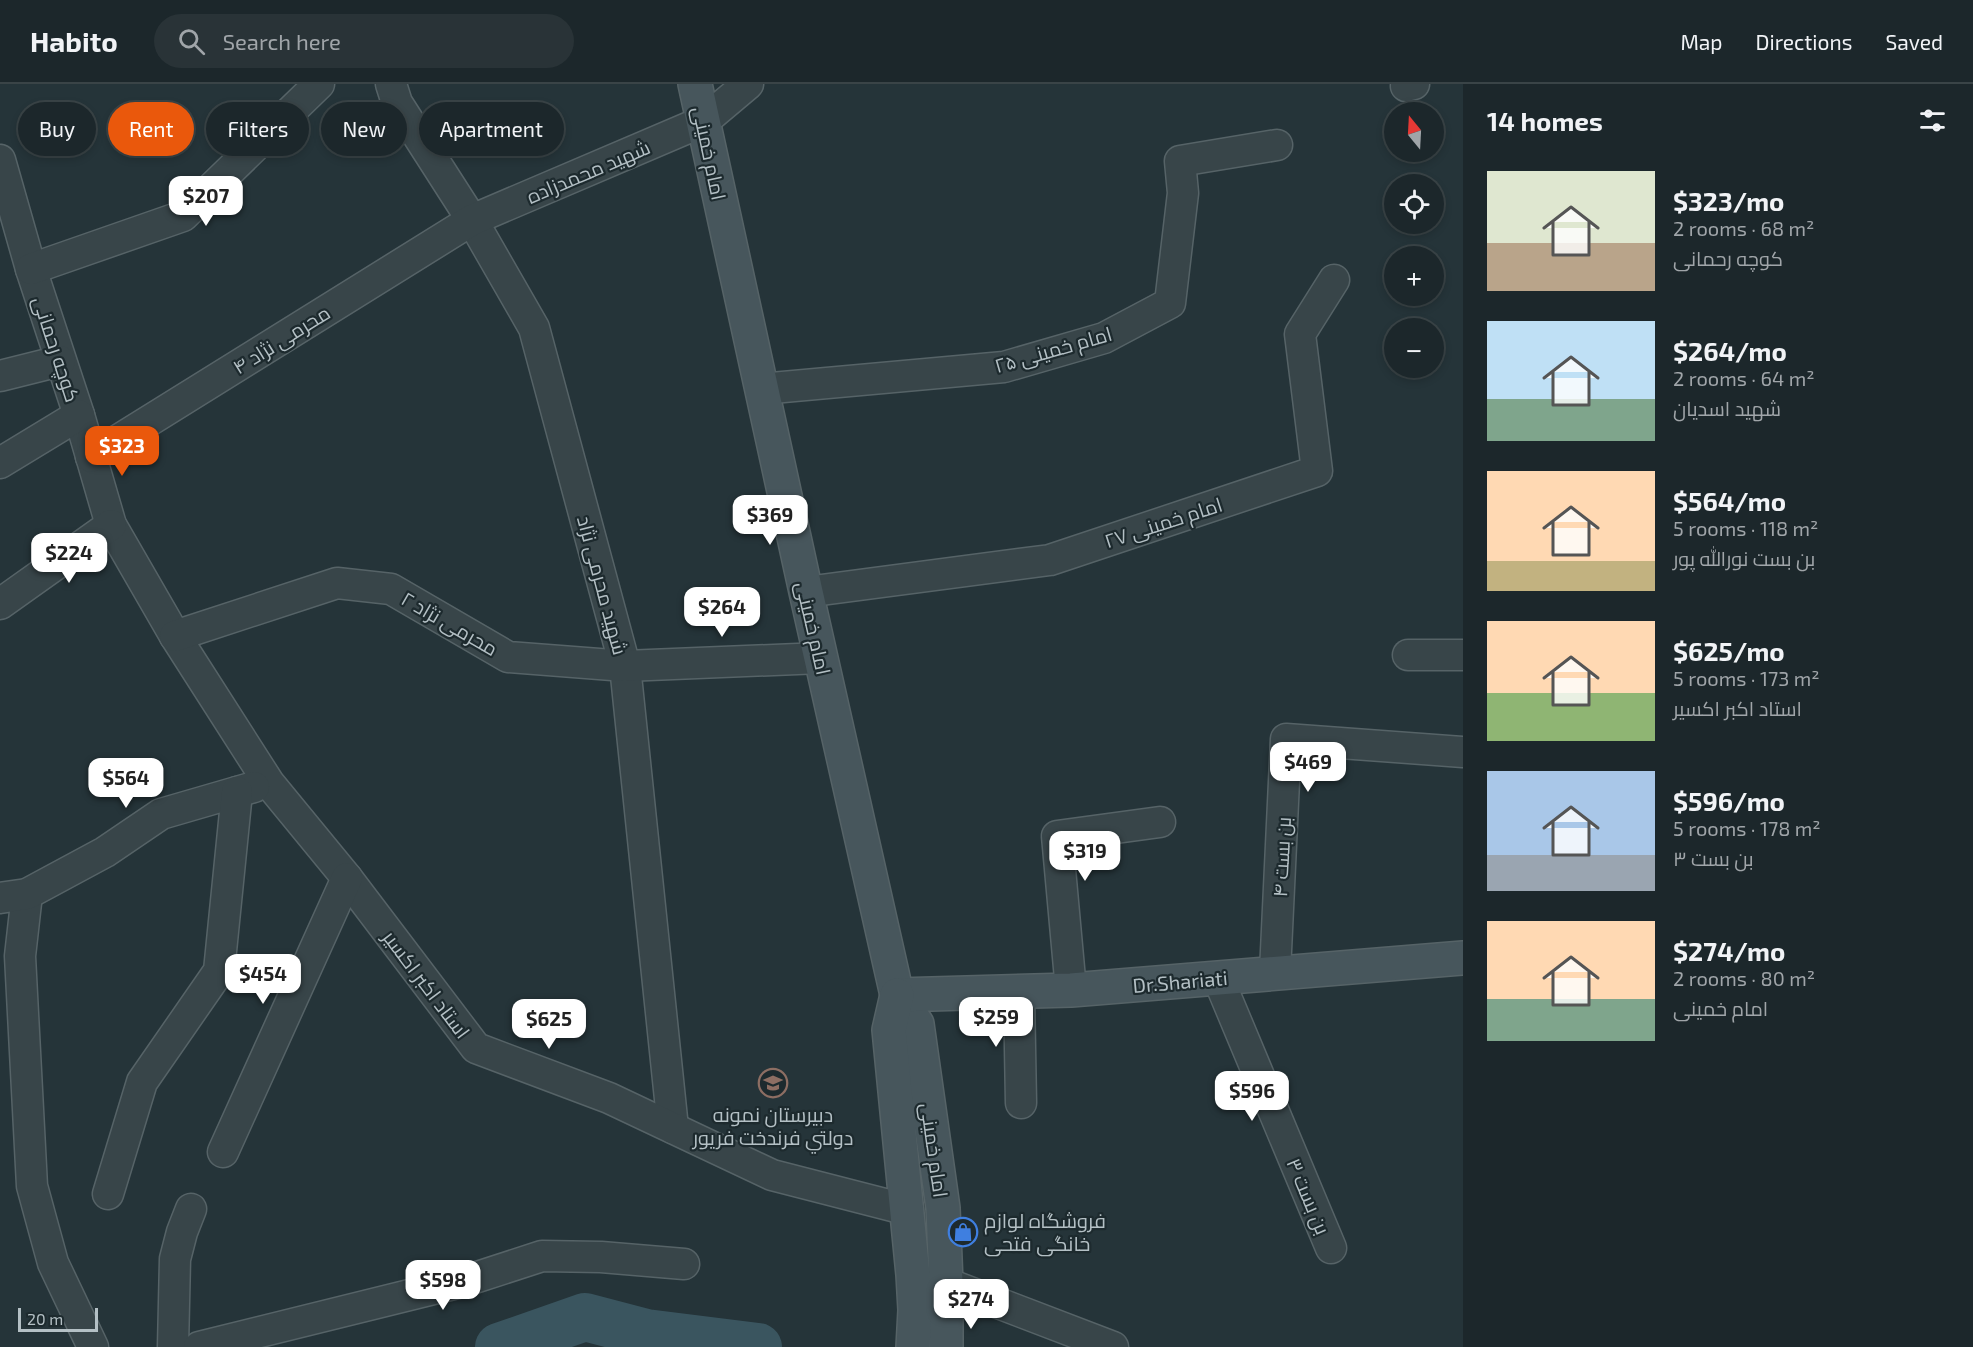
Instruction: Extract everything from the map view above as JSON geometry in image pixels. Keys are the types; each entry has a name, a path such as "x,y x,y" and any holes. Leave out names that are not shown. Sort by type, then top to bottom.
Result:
{"street":[{"path":"31,269 183,216 319,84"},
{"name":"شهید محرمی نژاد","path":"391,84 397,103 472,220 534,328 625,666 673,1128"},
{"name":"امام خمینی","path":"695,84 897,995 917,1024 943,1208 936,1302 913,1347"},
{"name":"شهید محمدزاده","path":"472,220 704,121 748,84"},
{"name":"امام خمینی ۲۵","path":"762,389 1004,367 1104,338 1170,303 1183,192 1180,161 1277,145"},
{"name":"کوچه رحمانی","path":"0,160 4,193 79,415 111,525 175,636 269,783"},
{"name":"محرمی نژاد ۴","path":"91,457 472,220"},
{"name":"امام خمینی ۲۷","path":"806,592 1050,560 1317,471 1300,334 1334,280"},
{"path":"0,376 60,362"},
{"path":"0,463 79,415"},
{"path":"0,604 111,525"},
{"name":"محرمی نژاد ۲","path":"175,636 337,583 391,589 508,657 625,666 821,658"},
{"path":"1408,655 1463,655"},
{"name":"بن بست ۴","path":"1275,972 1286,739 1463,752"},
{"path":"93,1347 53,1263 32,1186 20,956 14,896 105,852 161,814 269,783"},
{"name":"استاد اکبر اکسیر","path":"269,783 347,878 476,1048 609,1098 772,1175 908,1210"},
{"path":"108,1194 142,1082 219,971 237,792"},
{"path":"1071,990 1057,836 1160,822"},
{"path":"223,1152 347,878"},
{"path":"1463,958 1463,967"},
{"name":"Dr.Shariati","path":"897,995 1071,990 1463,958"},
{"name":"بن بست ۳","path":"1218,978 1331,1248"},
{"path":"1019,993 1021,1103"},
{"name":"امام خمینی","path":"897,995 889,1030 908,1210 936,1302 946,1347"},
{"path":"173,1347 175,1259 191,1209"},
{"path":"199,1347 462,1282 542,1256 601,1257 684,1264"},
{"path":"936,1302 1113,1347"}],"waterway":[{"path":"499,1347 585,1317 646,1333 758,1347"}],"place":[{"name":"دبیرستان نمونه دولتي فرندخت فريور","path":"773,1083"},
{"name":"فروشگاه لوازم خانگی فتحی","path":"963,1232"}]}
